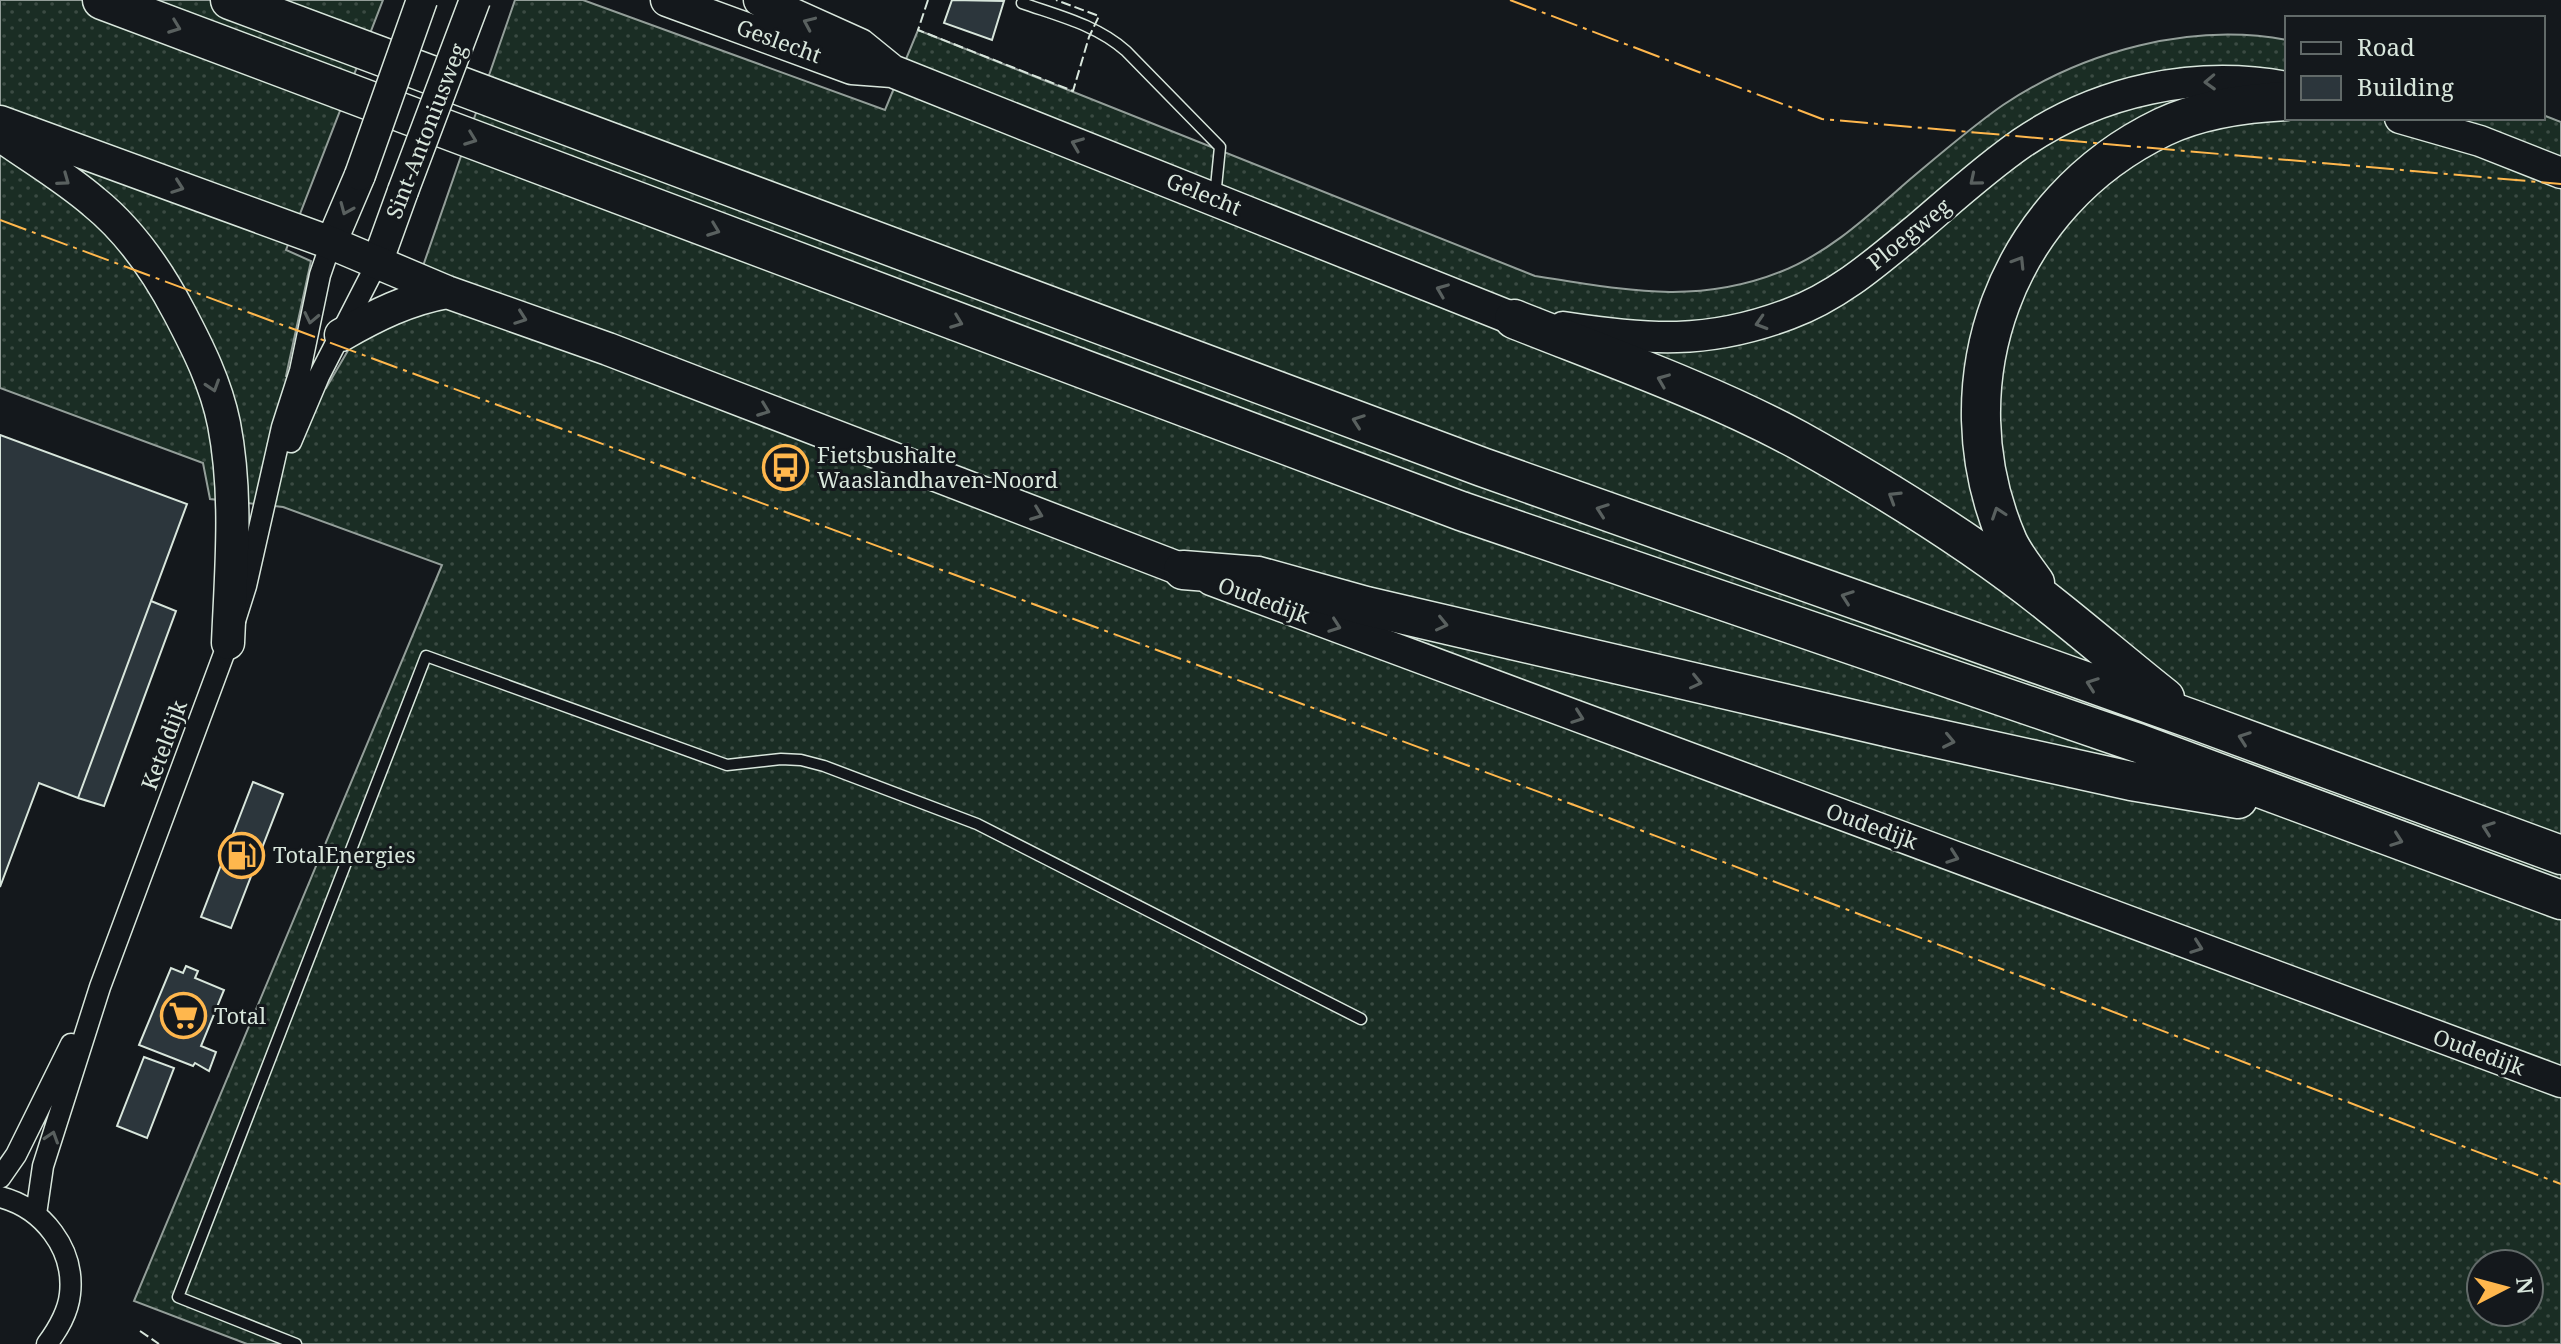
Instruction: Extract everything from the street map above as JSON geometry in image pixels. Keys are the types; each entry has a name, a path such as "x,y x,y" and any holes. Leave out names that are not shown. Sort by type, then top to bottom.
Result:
{"highway":[{"path":"102,0 1461,511 2138,743 2561,900"},
{"path":"230,0 1482,467 2192,719 2561,855"},
{"path":"2050,605 2009,545 1991,492 1980,426 1984,361 1992,325 2011,276 2054,212 2108,160 2165,127 2200,114 2243,105 2285,101"},
{"path":"1514,319 1729,407 1797,439 1902,502 2050,605 2192,719"},
{"path":"1183,570 1258,576 1366,606 1899,730 2131,781 2324,813"}],"main road":[{"name":"Geslecht","path":"667,0 852,68 892,71"},
{"path":"760,0 860,45 892,71"},
{"name":"Gelecht","path":"892,71 1514,319"},
{"path":"0,122 331,243 447,292 608,349 1183,570"},
{"path":"0,135 95,202 132,239 159,273 211,378 224,424 231,477 228,643"},
{"path":"341,335 393,307 447,292"}],"street":[{"path":"331,243 360,175 422,0"},
{"name":"Sint-Antoniusweg","path":"377,263 475,0"},
{"name":"Ploegweg","path":"1514,319 1627,337 1666,339 1741,329 1791,314 1826,297 1874,264 2025,142 2087,107 2115,97 2175,84 2257,81 2285,87"},
{"path":"2407,120 2480,141 2561,173"},
{"name":"Keteldijk","path":"36,1214 43,1166 100,987 228,643 246,586 282,427 300,371 320,275 331,243"},
{"name":"Keteldijk","path":"263,517 298,422 377,263"},
{"name":"Oudedijk","path":"1183,570 2561,1082"},
{"name":"Keteldijk","path":"0,1178 16,1155 100,987"},
{"path":"0,1197 36,1214 57,1236 69,1263 70,1293 62,1322 47,1344"}],"lane":[{"path":"1022,3 1111,38 1189,115 1220,147 1215,199"},
{"path":"296,1344 178,1297 426,656 727,765 801,760 977,824 1361,1019"}],"green space":[{"path":"0,0 383,0 286,250 311,261 286,376 326,388 353,342 404,321 515,0 583,0 885,110 918,30 1535,276 1658,292 1718,289 1798,264 1848,232 2003,105 2035,86 2103,56 2176,38 2251,35 2285,40 2285,120 2545,120 2545,116 2561,122 2561,1344 247,1344 134,1301 442,565 283,507 210,499 203,463 0,388"}],"building":[{"path":"952,0 1004,1 992,40 944,23"},
{"path":"0,435 187,504 78,798 39,783 0,887"},
{"path":"151,601 176,611 104,806 78,798"},
{"name":"TotalEnergies","path":"253,782 283,794 231,928 201,917"},
{"name":"Total","path":"186,966 198,971 195,978 224,990 201,1046 216,1052 209,1071 195,1063 193,1066 139,1045 171,968 183,973"},
{"path":"144,1057 174,1068 147,1138 117,1126"}],"fence":[{"path":"928,0 918,30 1073,91 1089,37 1099,16 1056,0"},
{"path":"140,1331 159,1344"}],"power":[{"path":"1510,0 1822,119 2561,184"},
{"path":"0,220 1609,818 2561,1184"}],"place":[{"name":"Fietsbushalte Waaslandhaven-Noord","path":"786,468"},
{"name":"TotalEnergies","path":"242,855"},
{"name":"Total","path":"183,1016"}]}
